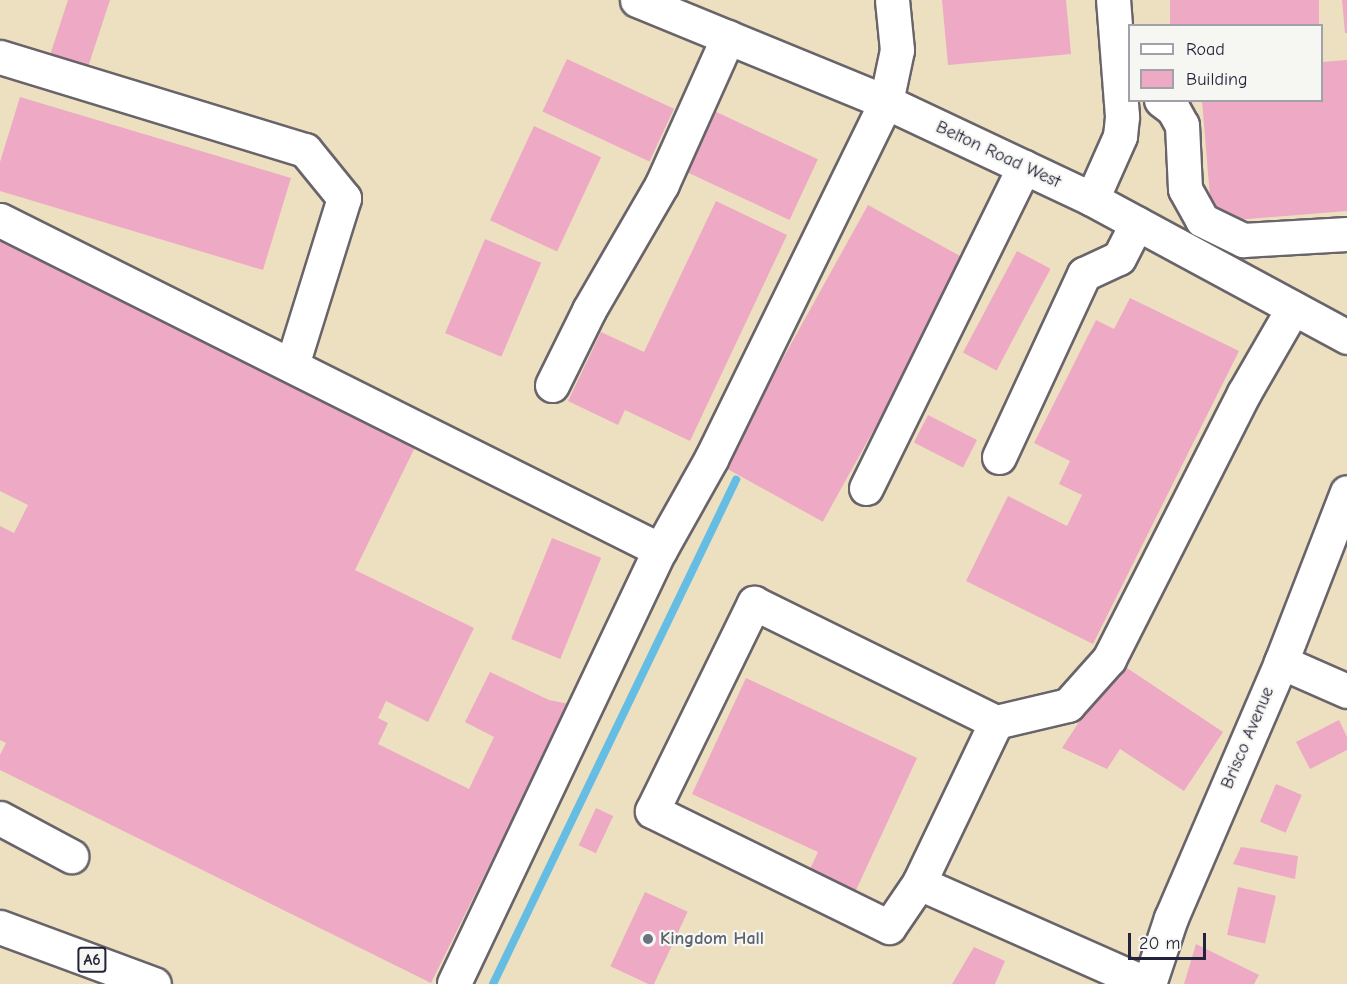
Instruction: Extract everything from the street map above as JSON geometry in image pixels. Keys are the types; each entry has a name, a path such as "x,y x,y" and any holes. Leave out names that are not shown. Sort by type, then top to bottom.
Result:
{"main road":[{"name":"Belton Road West","path":"637,0 886,102 1092,199 1347,337"},
{"path":"454,983 660,550 711,459 886,102 897,50 892,0"},
{"path":"1092,199 1120,136 1125,96 1113,0"},
{"path":"552,385 589,310 662,184 728,37"},
{"path":"0,57 305,150 344,198 292,364"},
{"path":"1164,102 1173,109 1182,125 1185,189 1202,220 1244,240 1347,234"},
{"path":"866,488 1024,167"},
{"path":"0,220 660,550"},
{"path":"999,457 1084,274 1119,258 1137,223"},
{"path":"996,722 919,883 890,927 652,811 754,603 996,722 1068,705 1109,660 1244,393 1293,308"},
{"name":"Brisco Avenue","path":"1148,984 1171,918 1281,662 1347,492"},
{"path":"1281,662 1347,691"},
{"path":"0,818 71,856"},
{"path":"919,883 1148,984"},
{"name":"A6","path":"0,927 154,984"}],"building":[{"path":"68,0 110,0 88,67 50,55"},
{"path":"942,0 1066,0 1071,54 948,65"},
{"path":"1170,0 1319,0 1319,24 1170,24"},
{"path":"1342,0 1347,0 1347,33 1345,33"},
{"path":"567,59 674,109 649,161 542,112"},
{"path":"1347,60 1347,211 1212,222 1202,102 1323,102 1323,62"},
{"path":"20,97 291,178 263,270 0,191 0,162"},
{"path":"710,109 818,159 790,220 682,170"},
{"path":"534,126 601,157 557,252 490,220"},
{"path":"716,201 787,235 690,441 625,410 618,425 568,401 601,332 644,352"},
{"path":"868,205 968,260 823,522 723,467"},
{"path":"0,232 420,437 355,570 474,628 428,722 386,701 378,718 388,723 378,744 469,789 494,737 465,722 490,672 549,700 569,704 431,983 0,770 0,755 6,743 0,740 0,526 14,533 28,505 0,491"},
{"path":"485,239 541,263 501,357 445,333"},
{"path":"1017,251 1051,269 997,370 963,353"},
{"path":"1130,298 1239,351 1093,644 966,581 1008,496 1067,526 1082,495 1059,484 1070,461 1034,443 1096,320 1114,329"},
{"path":"928,415 977,440 963,468 914,443"},
{"path":"552,538 601,558 560,659 511,639"},
{"path":"1118,662 1223,732 1184,791 1120,749 1107,769 1062,748"},
{"path":"746,678 917,758 851,901 805,880 818,852 692,794"},
{"path":"1339,720 1347,737 1347,750 1310,769 1296,742"},
{"path":"1276,784 1302,795 1286,833 1260,822"},
{"path":"596,808 613,816 596,853 579,845"},
{"path":"1241,847 1298,856 1295,879 1233,864"},
{"path":"1238,887 1276,896 1265,944 1227,935"},
{"name":"Kingdom Hall","path":"645,892 688,912 654,984 648,984 610,966"},
{"path":"1196,944 1259,975 1254,984 1184,984"},
{"path":"974,947 1005,961 995,984 952,984"}],"waterway":[{"path":"493,984 736,480"}],"place":[{"name":"Kingdom Hall","path":"648,939"}]}
